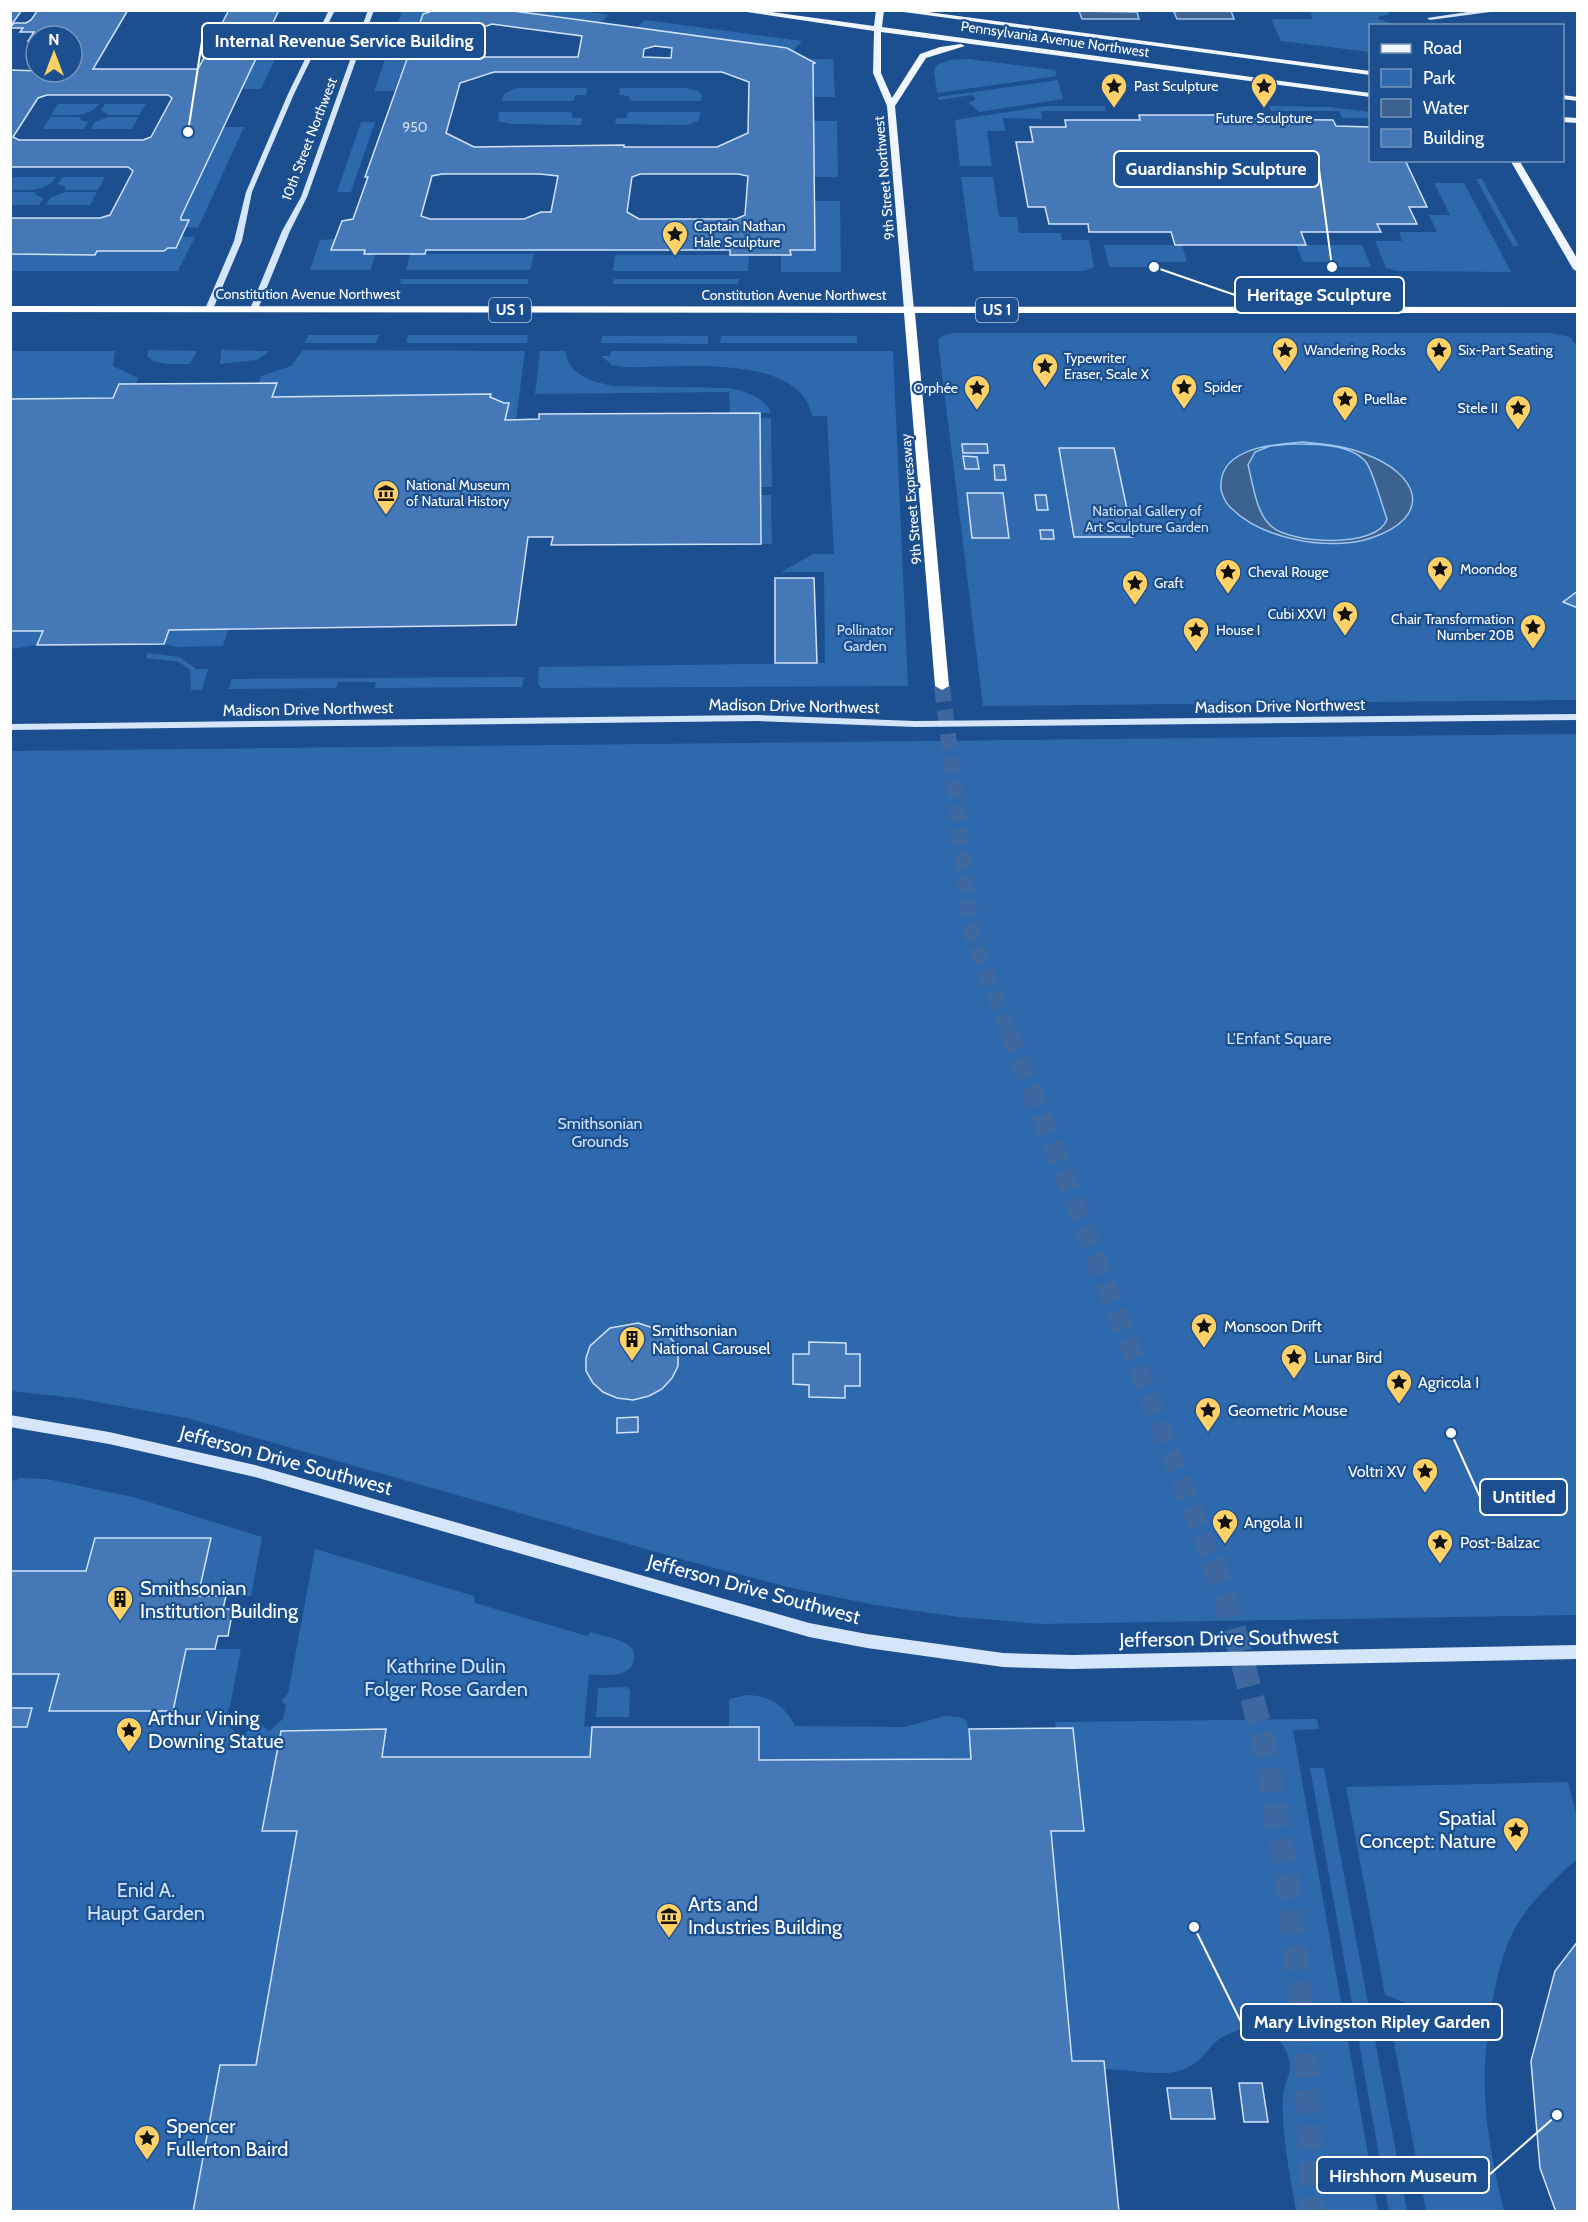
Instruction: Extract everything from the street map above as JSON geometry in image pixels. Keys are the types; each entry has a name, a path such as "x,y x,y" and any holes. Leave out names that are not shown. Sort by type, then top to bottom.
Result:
{"highway":[{"name":"Constitution Avenue Northwest","path":"10,309 1578,310"},
{"name":"9th Street Expressway","path":"909,310 942,686"}],"main road":[{"name":"Pennsylvania Avenue Northwest","path":"736,10 1369,95"},
{"name":"9th Street Northwest","path":"880,10 876,44 877,73 891,106 909,310"},
{"name":"Pennsylvania Avenue Northwest","path":"892,10 1369,73"},
{"path":"891,106 923,56 930,51 948,47 989,44"},
{"path":"1515,162 1578,269"}],"street":[{"name":"10th Street Northwest","path":"208,309 238,241 249,192 291,94 332,10"},
{"name":"10th Street Northwest","path":"254,309 286,231 304,197 371,10"},
{"path":"1426,10 1434,24"},
{"path":"1430,18 1502,10"},
{"name":"Madison Drive Northwest","path":"10,728 757,718 927,724 1578,717"},
{"name":"Jefferson Drive Southwest","path":"10,1421 121,1440 255,1471 809,1630 939,1652 1003,1660 1072,1662 1578,1652"}],"green space":[{"path":"575,10 609,15 600,23 507,11"},
{"path":"402,11 433,11 423,14 394,91 374,91"},
{"path":"1310,11 1387,11 1390,15 1380,16 1378,19 1393,24 1369,24 1369,52 1281,41 1271,19 1313,19"},
{"path":"645,20 802,41 793,51 787,48 636,28"},
{"path":"267,36 286,36 261,89 242,89"},
{"path":"808,59 833,59 835,97 813,97 813,64 815,62"},
{"path":"968,59 1055,70 1057,76 937,93 934,71 937,65 950,60"},
{"path":"1058,80 1063,99 979,112 969,103 976,99 972,95 938,100 938,97"},
{"path":"517,88 587,88 586,95 575,95 574,100 571,101 501,101 505,93"},
{"path":"620,88 686,88 699,91 702,96 701,101 632,101 629,100 629,96 619,95"},
{"path":"58,104 99,104 84,114 51,115"},
{"path":"105,104 146,104 139,115 109,115 101,110"},
{"path":"1047,106 1105,106 1106,111 1041,111 1042,119 1003,118 1005,131 987,131 992,166 960,166 955,120"},
{"path":"1269,106 1329,107 1369,112 1369,118 1342,118 1339,111 1271,111"},
{"path":"499,112 569,112 572,113 572,118 582,118 581,125 511,124 498,121"},
{"path":"701,112 698,121 687,125 615,124 616,118 627,118 627,113"},
{"path":"50,117 80,117 81,120 88,122 84,129 43,129"},
{"path":"108,117 138,117 132,129 91,129 95,122"},
{"path":"814,121 837,121 838,177 814,177"},
{"path":"361,122 375,122 351,192 337,192"},
{"path":"224,127 244,127 198,228 185,227 189,220 181,220 181,217"},
{"path":"13,177 56,177 42,188 11,190"},
{"path":"62,177 105,177 98,190 66,190 64,186 58,184"},
{"path":"961,177 993,177 999,217 1017,217 1019,233 1061,233 1062,240 1089,240 1094,267 1084,271 974,271"},
{"path":"1476,179 1482,179 1519,246 1513,246"},
{"path":"1434,183 1464,183 1511,272 1397,271 1386,268 1375,241 1402,241 1399,232 1437,232 1429,215 1450,215"},
{"path":"11,192 35,192 36,195 44,198 39,205 11,205"},
{"path":"65,192 97,192 90,205 46,205 50,198"},
{"path":"814,201 840,201 841,272 781,272 781,255 791,254 790,250"},
{"path":"181,236 195,237 178,271 11,271 11,254 95,255 97,251 164,251"},
{"path":"335,239 332,250 365,250 364,254 375,254 371,270 310,270 320,240"},
{"path":"1104,245 1182,245 1187,262 1153,262 1154,267 1109,267"},
{"path":"1296,245 1362,245 1371,267 1332,267 1330,262 1303,262"},
{"path":"410,254 534,254 530,270 406,270"},
{"path":"615,255 749,255 748,271 613,271"},
{"path":"401,279 529,279 528,284 400,284"},
{"path":"614,279 739,279 738,284 613,284"},
{"name":"National Gallery of Art Sculpture Garden","path":"952,333 1551,333 1570,337 1578,347 1577,700 983,706 938,341 940,337"},
{"path":"308,335 379,335 376,343 305,343"},
{"path":"408,335 528,335 527,343 406,343"},
{"path":"602,336 708,336 708,344 601,343"},
{"path":"721,336 857,336 857,343 720,343"},
{"path":"149,350 197,351 190,364 166,364 153,361 147,356"},
{"path":"221,350 270,351 257,360 220,364"},
{"path":"303,350 525,351 516,420 505,420 509,403 490,397 490,394 272,397 277,383 259,383 261,376 291,366"},
{"path":"10,351 115,351 113,366 138,378 136,384 119,384 113,398 11,399"},
{"path":"540,351 566,351 567,359 576,372 597,382 613,386 729,388 748,393 759,399 764,402 771,413 730,413 729,392 535,394"},
{"name":"Pollinator Garden","path":"611,351 893,351 908,686 541,688 538,684 539,667 825,663 824,572 781,572 813,554 834,554 827,416 812,416 802,395 784,381 759,372 700,366 623,367 612,365 601,356 610,356"},
{"path":"760,418 771,418 772,487 761,487"},
{"path":"761,495 771,495 772,544 761,544"},
{"path":"169,630 228,630 223,646 178,647 164,644"},
{"path":"10,631 43,631 37,645 11,649"},
{"path":"147,653 180,657 196,669 208,669 202,690 191,690 190,670 179,662 146,658"},
{"path":"524,677 522,687 375,688 376,682 338,682 336,688 228,689 232,679"},
{"path":"1577,734 1577,1615 1040,1624 958,1617 875,1605 796,1589 684,1560 187,1418 75,1398 11,1391 11,751"},
{"path":"20,1478 47,1479 133,1497 262,1537 251,1596 198,1596 211,1538 95,1538 86,1571 11,1571 11,1482"},
{"name":"Enid A. Haupt Garden","path":"315,1549 474,1596 475,1603 587,1636 591,1632 619,1640 631,1647 634,1653 632,1666 622,1673 589,1675 584,1726 592,1727 590,1757 382,1757 385,1729 281,1731 262,1830 297,1831 256,2065 220,2065 193,2212 11,2211 10,1674 59,1674 173,1711 186,1649 241,1649 230,1706 223,1721 241,1737 258,1722 269,1731 283,1719 286,1705 281,1701 288,1694"},
{"path":"626,1687 630,1690 629,1717 596,1717 598,1688"},
{"path":"747,1695 763,1697 776,1703 786,1712 795,1726 904,1727 945,1716 959,1717 967,1721 971,1759 759,1760 759,1728 729,1727 729,1699"},
{"path":"1317,1719 1319,1729 1293,1730 1378,2211 1296,2211 1283,2125 1283,2096 1290,2061 1282,2044 1274,2035 1263,2029 1251,2024 1226,2035 1187,2068 1169,2073 1105,2069 1104,2061 1072,2061 1051,1831 1084,1830 1073,1729 1056,1728 1055,1722"},
{"path":"1310,1768 1324,1768 1407,2211 1389,2211"},
{"path":"1568,1782 1577,1818 1577,1859 1538,1897 1512,1934 1498,1976 1488,2033 1385,1995 1346,1787"},
{"path":"1387,2006 1487,2040 1485,2084 1488,2126 1494,2169 1504,2211 1426,2211"}],"water":[{"path":"1184,10 1231,11 1234,19 1177,19 1174,12"},
{"path":"1079,11 1137,12 1139,19 1082,19"},
{"path":"1303,442 1342,447 1357,451 1383,462 1398,472 1408,484 1412,495 1411,507 1405,518 1391,529 1371,538 1336,544 1317,543 1277,535 1243,518 1230,507 1223,496 1221,483 1224,471 1231,462 1241,455 1266,446","holes":["1291,444 1341,448 1351,451 1366,462 1387,519 1380,529 1351,539 1314,540 1296,537 1271,526 1258,506 1248,465 1255,452 1270,446"]}],"building":[{"path":"10,10 22,10 10,27"},
{"path":"38,10 128,10 93,69 198,69 229,10 279,10 181,217 181,220 189,220 176,248 168,248 164,251 97,251 95,255 10,254 10,218 100,218 110,215 133,171 128,167 10,167 10,70 24,70 24,84 84,84 84,24 24,24 24,32 20,32 23,28 10,28 14,23 26,23","holes":["47,95 168,95 172,98 151,137 143,140 19,140 13,137 38,98"]},
{"path":"435,10 507,10 787,48 815,63 813,64 815,250 790,250 791,255 730,255 730,250 426,250 425,254 364,254 365,250 331,250 342,221 353,219 368,177 365,177 423,14","holes":["492,24 582,36 578,57 467,57 475,30","655,46 672,48 671,58 643,57 644,49","494,72 722,72 749,82 748,133 717,147 624,147 624,145 474,147 446,133 460,83","442,174 558,176 551,212 541,212 524,219 430,219 421,216 432,176","640,174 738,174 748,176 745,215 736,219 639,219 627,212 632,177"]},
{"path":"1139,115 1248,115 1249,119 1333,120 1336,126 1369,127 1369,162 1406,162 1427,207 1409,207 1417,224 1377,224 1381,232 1301,232 1306,245 1175,245 1171,232 1089,232 1088,224 1049,224 1045,207 1028,207 1016,142 1033,142 1030,127 1066,127 1065,120 1140,120"},
{"name":"National Museum of Natural History","path":"277,383 272,397 491,394 490,397 509,403 505,420 539,419 539,414 760,413 761,544 551,545 553,537 528,537 516,625 169,630 164,644 37,645 43,631 10,631 10,399 113,398 119,384"},
{"path":"962,444 987,444 988,453 963,453"},
{"path":"1059,448 1114,448 1133,537 1074,537"},
{"path":"963,456 977,457 979,469 965,469"},
{"path":"994,465 1004,465 1006,480 995,480"},
{"path":"967,493 1003,493 1009,538 972,538"},
{"path":"1035,495 1046,495 1048,510 1037,510"},
{"path":"1040,530 1053,530 1054,539 1041,539"},
{"path":"775,578 814,578 817,663 775,663"},
{"path":"1578,591 1578,608 1563,602"},
{"name":"Smithsonian National Carousel","path":"638,1323 665,1332 673,1341 678,1353 678,1366 672,1378 662,1389 649,1396 633,1400 617,1398 603,1392 593,1383 586,1371 586,1358 590,1346 610,1328"},
{"path":"809,1342 846,1343 846,1354 860,1354 860,1386 845,1386 845,1398 809,1397 809,1385 793,1384 793,1354 809,1354"},
{"path":"638,1417 638,1432 617,1433 617,1418"},
{"name":"Smithsonian Institution Building","path":"95,1538 211,1538 198,1596 226,1596 223,1609 233,1609 228,1636 218,1636 215,1649 186,1649 173,1711 49,1711 59,1674 10,1674 10,1571 86,1571"},
{"path":"10,1708 32,1708 27,1727 10,1727"},
{"name":"Arts and Industries Building","path":"592,1727 759,1727 759,1760 971,1759 969,1729 1073,1728 1084,1831 1051,1831 1072,2061 1104,2061 1119,2212 193,2212 220,2065 256,2065 297,1831 262,1831 281,1731 386,1729 382,1757 590,1757"},
{"path":"1578,1941 1578,2212 1556,2212 1540,2168 1531,2061 1555,1971"},
{"path":"1239,2083 1262,2083 1268,2122 1244,2122"},
{"path":"1167,2088 1211,2088 1215,2119 1171,2119"}],"tunnel":[{"path":"942,686 972,935 1009,1032"},
{"path":"1009,1031 1212,1561"},
{"path":"1212,1560 1225,1595 1264,1743 1287,1878 1306,2053 1313,2212"}],"place":[{"name":"Past Sculpture","path":"1114,109"},
{"name":"Future Sculpture","path":"1264,109"},
{"name":"Internal Revenue Service Building","path":"188,132"},
{"name":"Captain Nathan Hale Sculpture","path":"675,257"},
{"name":"Heritage Sculpture","path":"1154,267"},
{"name":"Guardianship Sculpture","path":"1332,267"},
{"name":"Wandering Rocks","path":"1285,373"},
{"name":"Six-Part Seating","path":"1439,373"},
{"name":"Typewriter Eraser, Scale X","path":"1045,389"},
{"name":"Spider","path":"1184,410"},
{"name":"Orphée","path":"977,411"},
{"name":"Puellae","path":"1345,422"},
{"name":"Stele II","path":"1518,431"},
{"name":"National Museum of Natural History","path":"386,516"},
{"name":"Moondog","path":"1440,592"},
{"name":"Cheval Rouge","path":"1228,595"},
{"name":"Graft","path":"1135,606"},
{"name":"Cubi XXVI","path":"1345,637"},
{"name":"Chair Transformation Number 20B","path":"1533,650"},
{"name":"House I","path":"1196,653"},
{"name":"Monsoon Drift","path":"1204,1349"},
{"name":"Smithsonian National Carousel","path":"632,1362"},
{"name":"Lunar Bird","path":"1294,1380"},
{"name":"Agricola I","path":"1399,1405"},
{"name":"Geometric Mouse","path":"1208,1433"},
{"name":"Untitled","path":"1451,1433"},
{"name":"Voltri XV","path":"1425,1494"},
{"name":"Angola II","path":"1225,1545"},
{"name":"Post-Balzac","path":"1440,1565"},
{"name":"Smithsonian Institution Building","path":"120,1622"},
{"name":"Arthur Vining Downing Statue","path":"129,1753"},
{"name":"Spatial Concept: Nature","path":"1516,1853"},
{"name":"Mary Livingston Ripley Garden","path":"1194,1927"},
{"name":"Arts and Industries Building","path":"669,1939"},
{"name":"Hirshhorn Museum","path":"1557,2115"},
{"name":"Spencer Fullerton Baird","path":"147,2161"}],"park label":[{"name":"L'Enfant Square","path":"1279,1038"},
{"name":"Smithsonian Grounds","path":"600,1132"},
{"name":"Kathrine Dulin Folger Rose Garden","path":"446,1678"}]}
